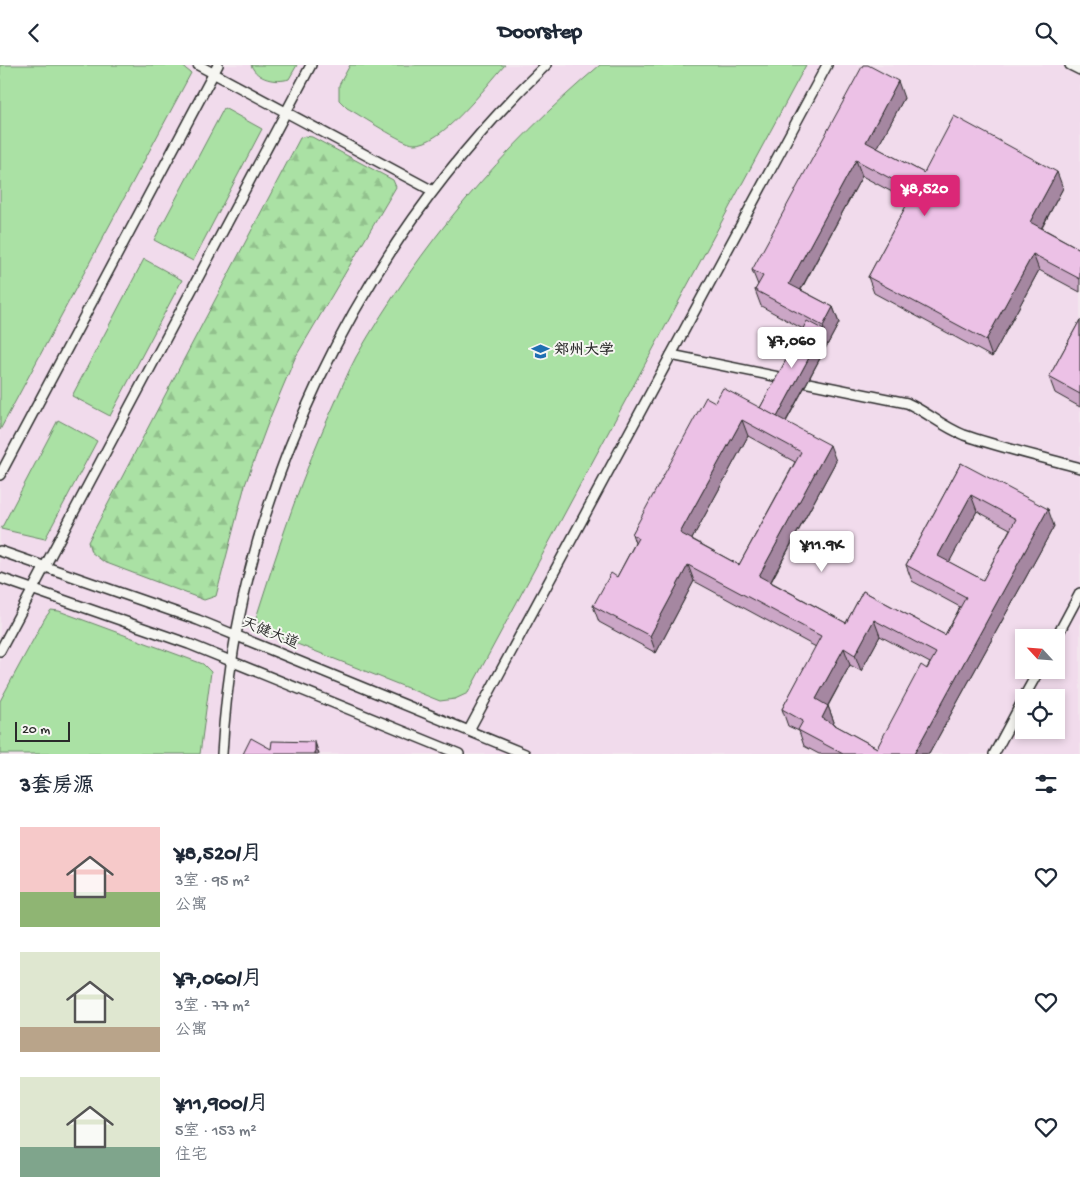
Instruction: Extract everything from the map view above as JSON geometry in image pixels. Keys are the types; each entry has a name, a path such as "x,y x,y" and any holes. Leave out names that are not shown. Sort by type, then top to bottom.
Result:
{"lane":[{"path":"198,65 216,69 286,113 433,191"},
{"path":"0,651 311,65"},
{"path":"222,754 232,662 260,538 290,447 314,390 363,295 433,191 488,124 546,65"},
{"path":"469,730 827,65"},
{"path":"1070,65 1080,70"},
{"path":"0,475 216,69"},
{"path":"671,355 906,403 923,410 940,424 963,435 1080,468"},
{"name":"天健大道","path":"0,551 125,593 237,636 525,754"},
{"path":"0,578 107,614 232,662 459,754"},
{"path":"1061,629 1080,593"},
{"path":"994,754 1015,715"}],"shaded area":[{"name":"郑州大学","path":"0,65 1080,65 1080,754 0,754"}],"green space":[{"path":"0,65 181,65 191,73 0,430"},
{"path":"251,65 297,65 289,79 278,81 262,77"},
{"path":"350,65 505,65 450,125 425,142 414,144 408,143 381,129 347,108 339,100 339,85"},
{"path":"600,65 806,65 468,693 455,699 440,701 262,630 256,618 301,484 322,431 356,357 381,315 436,237 465,200 529,130"},
{"path":"224,108 262,129 193,261 154,240"},
{"path":"305,136 312,137 393,180 396,187 295,358 245,485 216,596 204,600 104,562 91,552 88,542 300,138"},
{"path":"144,259 182,280 110,416 72,396"},
{"path":"58,420 97,441 45,539 1,529"},
{"path":"51,610 59,611 203,664 211,672 200,754 0,754 0,701"}],"building":[{"path":"863,65 868,65 898,81 866,142 924,173 954,116 1057,172 1030,222 1080,249 1080,279 1033,254 986,340 868,277 914,191 856,160 789,284 833,307 823,326 755,290 763,276 752,270"},
{"path":"1080,320 1080,394 1049,377"},
{"path":"807,321 824,330 777,417 760,408"},
{"path":"723,388 830,445 759,576 846,623 863,591 945,635 966,597 906,565 961,463 1048,509 914,754 843,754 798,730 803,721 782,709 821,636 688,565 650,636 593,606 611,573 617,577 638,538 632,534 706,397 715,402","holes":["742,420 801,452 739,565 680,533","971,495 1016,519 983,580 938,556","874,620 936,653 927,669 921,665 877,748 822,718 828,706 816,699 844,648 855,655"]},
{"path":"251,738 271,749 272,741 315,742 315,754 243,754"}],"place":[{"name":"郑州大学","path":"540,351"}]}
